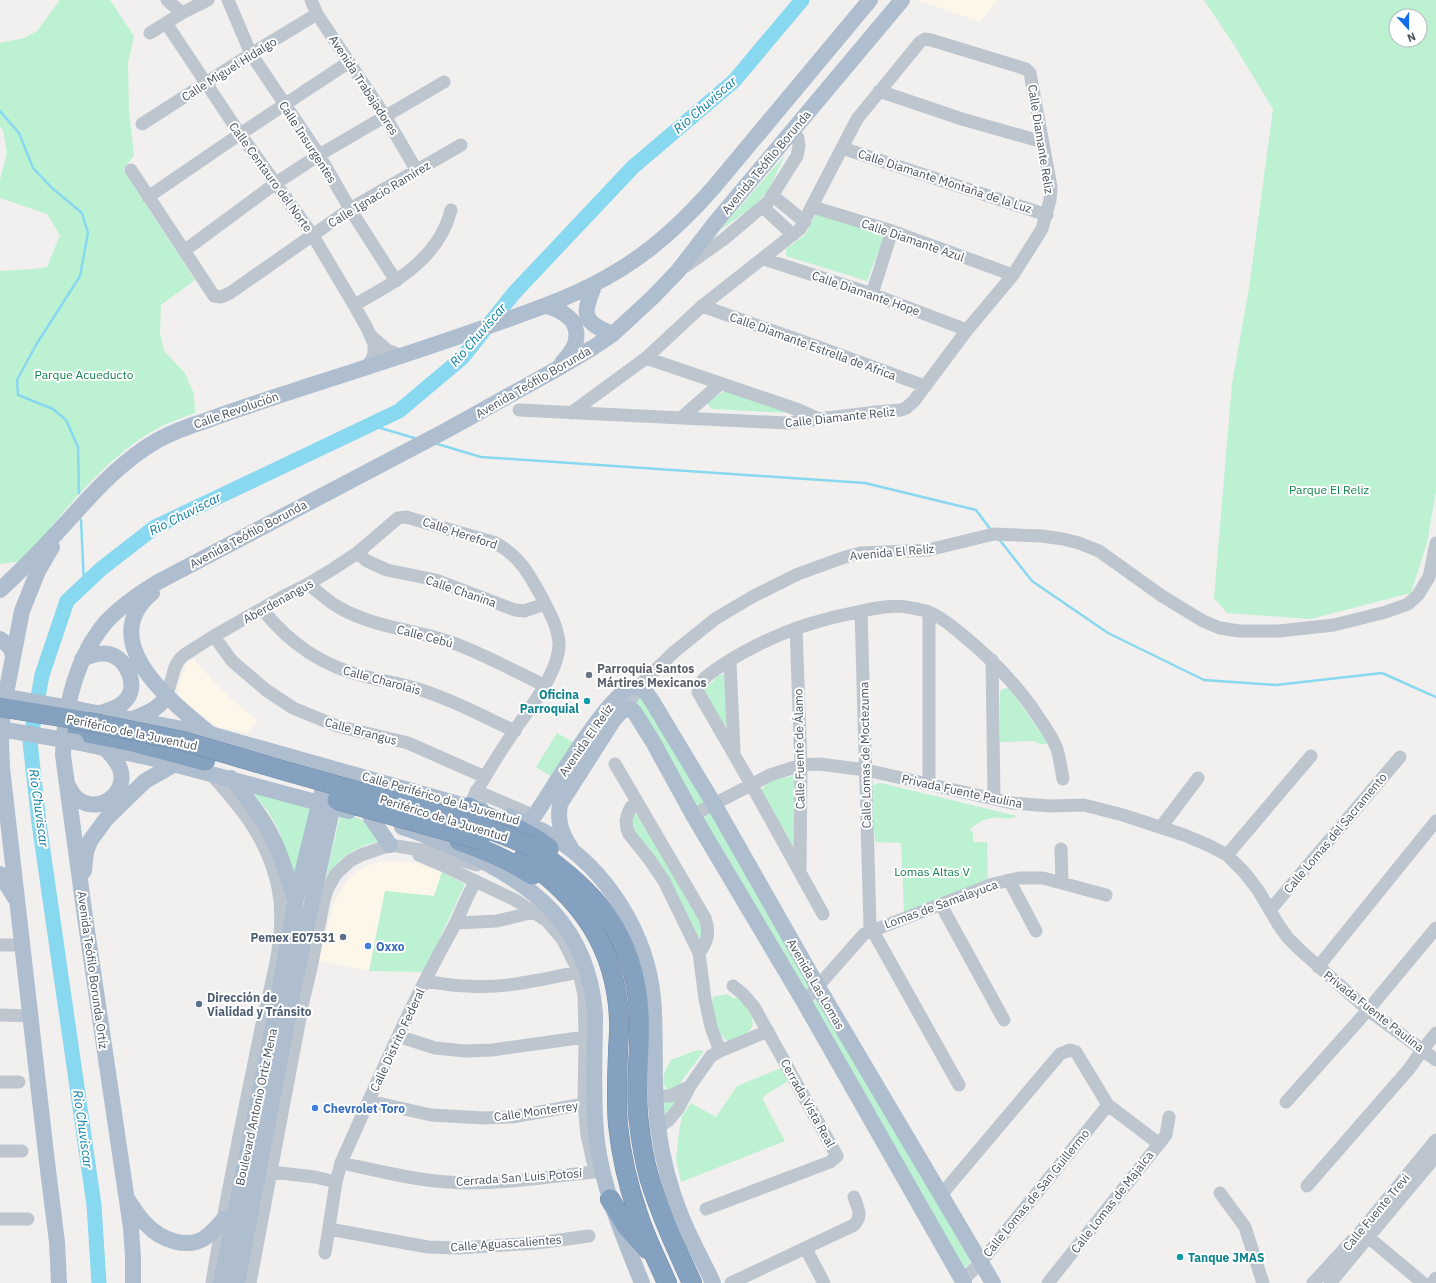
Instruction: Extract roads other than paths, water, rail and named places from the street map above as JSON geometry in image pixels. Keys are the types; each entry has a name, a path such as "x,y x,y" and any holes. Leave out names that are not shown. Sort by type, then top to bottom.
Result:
{"highway":[{"name":"Periférico de la Juventud","path":"0,707 79,720 183,741 474,824 511,838 527,852 580,908 600,939 610,965 616,990 619,1020 616,1100 623,1156 638,1215 667,1283"},
{"name":"Periférico de la Juventud","path":"0,718 77,736"},
{"path":"77,736 133,742 208,767"},
{"name":"Periférico de la Juventud","path":"208,767 527,852 556,863 588,891 605,912 621,937 636,985 639,1015 637,1091 638,1121 642,1148 648,1176 660,1210 692,1283"},
{"path":"473,799 483,816 510,826 542,842 564,859 581,874 588,891"},
{"path":"417,831 454,840 502,857 534,876 580,908"},
{"path":"610,1199 626,1226 658,1263"}],"main road":[{"name":"Avenida Teófilo Borunda","path":"434,345 547,306 595,284 641,256 669,234 714,188 870,0"},
{"name":"Avenida Teófilo Borunda","path":"82,659 97,633 106,622 124,605 158,582 446,430 555,370 613,334 653,297 678,271 715,224 902,0"},
{"path":"763,130 780,129 792,131"},
{"path":"595,284 586,306 586,315 595,325 613,334"},
{"path":"547,306 559,310 568,316 572,321 577,334 572,350 555,370"},
{"name":"Calle Revolución","path":"66,523 88,498 113,474 133,457 158,440 183,428 224,413 367,368 434,345"},
{"path":"0,590 66,523"},
{"path":"59,1283 57,1242 18,902 1,769 1,741 3,709 22,611 38,571 66,523"},
{"path":"204,558 158,588 141,603 134,614 132,631 133,645 137,657 145,672 167,695 210,734"},
{"path":"0,639 10,647 13,655"},
{"path":"82,659 98,654 110,655 120,660 125,665 131,677 132,684 127,700 121,705 99,714"},
{"name":"Avenida Teófilo Borunda Ortíz","path":"82,659 67,706 63,755 126,1196 133,1250 134,1283"},
{"name":"Avenida Las Lomas","path":"638,687 646,692 652,701 714,804 818,987 993,1283"},
{"name":"Avenida El Relíz","path":"532,820 583,741 612,703 627,689 638,687"},
{"path":"133,719 158,706 164,701 167,695"},
{"name":"Calle Periférico de la Juventud","path":"0,696 210,734 334,768 473,799 494,811 532,820 578,856 606,884 621,906 644,954 650,972 656,1033 655,1096 658,1128 664,1158 672,1190 682,1218 713,1283"},
{"name":"Avenida Las Lomas","path":"626,709 630,709 635,713 653,742 693,815 804,1002 964,1281"},
{"name":"Avenida El Relíz","path":"578,856 570,846 560,827 558,815 560,804 613,721 620,712 626,709"},
{"name":"Periférico de la Juventud","path":"0,729 77,736"},
{"path":"77,736 106,749 175,764 208,767 231,778 417,831 506,873 533,892 559,918 577,946 585,964 594,999 595,1118 602,1171 610,1199 642,1283"},
{"path":"66,781 78,800 91,805 104,803 114,797 120,784 121,772 117,762 106,749"},
{"path":"85,917 84,871 86,852 90,841 106,820 145,781 175,764"},
{"name":"Boulevard Antonio Ortiz Mena","path":"236,1283 265,1171 285,1066 296,976 326,804 334,768"},
{"path":"231,778 270,832 279,852 295,903"},
{"name":"Boulevard Antonio Ortiz Mena","path":"221,1283 273,1027 295,903 326,804"},
{"path":"370,818 390,845"},
{"path":"0,874 18,902"},
{"path":"126,1196 148,1226 159,1235 175,1242 192,1243 205,1238 214,1231 224,1219"}],"street":[{"path":"167,0 182,13"},
{"path":"150,34 182,13 208,0"},
{"name":"Calle Insurgentes","path":"228,0 251,54 319,156 350,209 396,281"},
{"name":"Avenida Trabajadores","path":"311,0 317,14 385,116 417,170"},
{"name":"Calle Miguel Hidalgo","path":"142,124 251,54 317,14"},
{"name":"Calle Centauro del Norte","path":"166,24 240,134 312,234 354,305 370,334 375,351 373,359 367,368"},
{"name":"Calle Diamante Reliz","path":"519,410 571,413 787,423 901,410 906,408 914,401 968,330 1013,275 1042,229 1047,215 1051,187 1030,73 1026,69 925,39 920,42 857,118 805,222 800,229 764,259 702,306 646,358 571,413"},
{"path":"148,197 349,62"},
{"path":"131,170 184,251 276,183 385,116 444,82"},
{"path":"879,91 1043,142"},
{"path":"678,271 724,239 763,207 773,196 797,156 799,146 798,138 792,131"},
{"name":"Calle Ignacio Ramírez","path":"184,251 214,296 218,297 230,293 312,234 350,209 461,144"},
{"name":"Calle Diamante Montaña de la Luz","path":"842,148 1047,215"},
{"path":"773,196 805,222"},
{"name":"Calle Diamante Azul","path":"813,206 892,231 1013,275"},
{"path":"763,207 793,235"},
{"path":"354,305 396,281 417,264 433,247 448,221 451,210"},
{"path":"872,294 892,231"},
{"name":"Calle Diamante Hope","path":"764,259 872,294 968,330"},
{"name":"Calle Diamante Estrella de Africa","path":"702,306 925,386"},
{"name":"Calle Centauro del Norte","path":"370,334 387,350 403,356"},
{"path":"646,358 799,410 819,419"},
{"path":"681,418 720,384"},
{"name":"Aberdenangus","path":"167,695 175,667 184,655 214,636 308,584 357,553 396,519 404,516"},
{"name":"Calle Hereford","path":"404,516 496,543 509,550 522,564 545,604 559,642 552,672 484,778 473,799"},
{"name":"Avenida El Relíz","path":"638,687 674,652 715,619 798,574 845,556 861,553 928,550 994,534 1042,536 1063,539 1079,542 1099,551 1162,596 1203,621 1220,628 1239,631 1279,631 1334,625 1386,612 1408,604 1418,596 1429,577 1436,543"},
{"name":"Calle Chanina","path":"357,553 367,561 387,570 436,580 515,610 524,611 545,604"},
{"name":"Calle Cebú","path":"308,584 339,608 357,616 382,625 438,638 462,646 544,686"},
{"path":"823,914 698,692 699,686 705,678 730,660 764,642 796,628 830,617 895,606 911,607 929,612 945,621 992,660 1012,681 1033,708 1047,730 1057,750 1063,779"},
{"name":"Calle Charolais","path":"262,609 276,626 297,645 314,657 339,668 363,676 408,686 445,699 515,731"},
{"name":"Calle Lomas de Moctezuma","path":"861,611 868,899 871,930"},
{"path":"929,612 929,784"},
{"name":"Calle Fuente de Álamo","path":"796,628 801,765 800,871"},
{"name":"Calle Brangus","path":"214,636 232,661 266,690 293,708 337,726 408,743 484,778"},
{"path":"730,660 734,754"},
{"path":"992,660 994,799"},
{"path":"626,709 638,687"},
{"path":"1227,855 1312,756"},
{"name":"Calle Lomas del Sacramento","path":"1270,910 1400,757"},
{"path":"615,764 637,803 654,828 705,918 707,924 706,944 699,953"},
{"name":"Privada Fuente Paulina","path":"693,815 770,775 801,765 824,764 866,770 1018,804 1042,806 1084,805 1102,808 1161,827 1208,845 1227,855 1244,872 1258,890 1288,938 1318,967 1368,1010 1436,1060"},
{"path":"208,767 246,816 260,838 272,866 280,904 276,956 244,1110 212,1283"},
{"path":"1161,827 1198,778"},
{"path":"637,803 631,807 628,813 626,821 627,829 629,834 664,881 699,953 706,1006 720,1051"},
{"path":"1318,967 1436,821"},
{"path":"390,845 435,852 506,873"},
{"path":"390,845 425,858 505,894 547,921 564,940 579,972 584,995 584,1104 587,1135 591,1156 595,1166 602,1171"},
{"name":"Boulevard Antonio Ortiz Mena","path":"285,1066 311,968 324,900 332,880 350,861 361,854 390,845"},
{"path":"1061,849 1062,882"},
{"name":"Lomas de Samalayuca","path":"804,1002 860,937 871,930 942,905 993,884 1029,877 1043,878 1106,895"},
{"path":"1009,880 1036,931"},
{"name":"Calle Distrito Federal","path":"325,1253 336,1182 342,1163 398,1036 476,881"},
{"path":"942,905 1004,1020"},
{"path":"456,923 497,921 534,912"},
{"path":"1286,1102 1368,1010 1436,928"},
{"path":"871,930 959,1085"},
{"path":"0,945 23,946"},
{"path":"425,981 468,986 496,986 522,983 579,972"},
{"name":"Cerrada Vista Real","path":"706,1210 830,1162 837,1156 754,1007 743,994 733,986"},
{"path":"0,1015 31,1016"},
{"path":"658,1128 674,1115 683,1102 690,1086 711,1056 768,1031"},
{"path":"1307,1186 1409,1069 1436,1034"},
{"path":"398,1036 435,1048 465,1051 492,1050 585,1037"},
{"path":"941,1195 1060,1054 1070,1050 1076,1052 1108,1105 1158,1143"},
{"path":"0,1082 19,1082"},
{"path":"655,1096 670,1096 690,1086"},
{"name":"Calle Monterrey","path":"369,1101 431,1115 483,1118 512,1117 584,1104"},
{"name":"Calle Lomas de San Guillermo","path":"964,1281 1108,1105"},
{"name":"Calle Lomas de Majalca","path":"1048,1283 1166,1134 1169,1117"},
{"name":"Calle Fuente Trevi","path":"1330,1283 1364,1234 1436,1140"},
{"path":"0,1151 22,1151"},
{"name":"Calle Fuente Trevi","path":"1314,1283 1364,1234 1436,1156"},
{"name":"Cerrada San Luis Potosí","path":"342,1163 446,1182 477,1183 602,1171"},
{"path":"265,1171 315,1177 336,1182"},
{"name":"Boulevard Antonio Ortiz Mena","path":"250,1283 265,1171"},
{"path":"1220,1192 1245,1227 1263,1283"},
{"path":"731,1283 851,1227 860,1215 854,1197"},
{"path":"0,1219 28,1219"},
{"name":"Calle Aguascalientes","path":"329,1229 428,1247 458,1248 537,1243 589,1236"},
{"path":"1364,1234 1423,1283"},
{"path":"806,1249 824,1283"},
{"path":"1432,1283 1436,1278"}],"waterway":[{"name":"Rio Chuviscar","path":"99,1283 94,1205 39,823 30,742 42,675 67,601 101,569 155,527 399,411 462,358 514,293 633,167 734,81 802,0"},
{"path":"0,111 19,133 33,168 52,188 82,213 88,233 80,276 36,345 17,380 18,395 53,409 66,420 78,447 79,493"},
{"path":"370,425 418,439"},
{"path":"434,443 481,457 865,483 976,510 991,530"},
{"path":"81,520 84,584"},
{"path":"998,538 1032,581 1108,633 1204,680 1276,685 1382,673 1436,697"}],"place":[{"name":"Parroquia Santos Mártires Mexicanos","path":"589,675"},
{"name":"Oficina Parroquial","path":"587,701"},
{"name":"Pemex E07531","path":"343,937"},
{"name":"Oxxo","path":"368,946"},
{"name":"Dirección de Vialidad y Tránsito","path":"199,1004"},
{"name":"Chevrolet Toro","path":"315,1108"},
{"name":"Tanque JMAS","path":"1180,1257"}],"park label":[{"name":"Parque Acueducto","path":"84,374"},
{"name":"Parque El Reliz","path":"1329,489"},
{"name":"Lomas Altas V","path":"932,871"}]}
